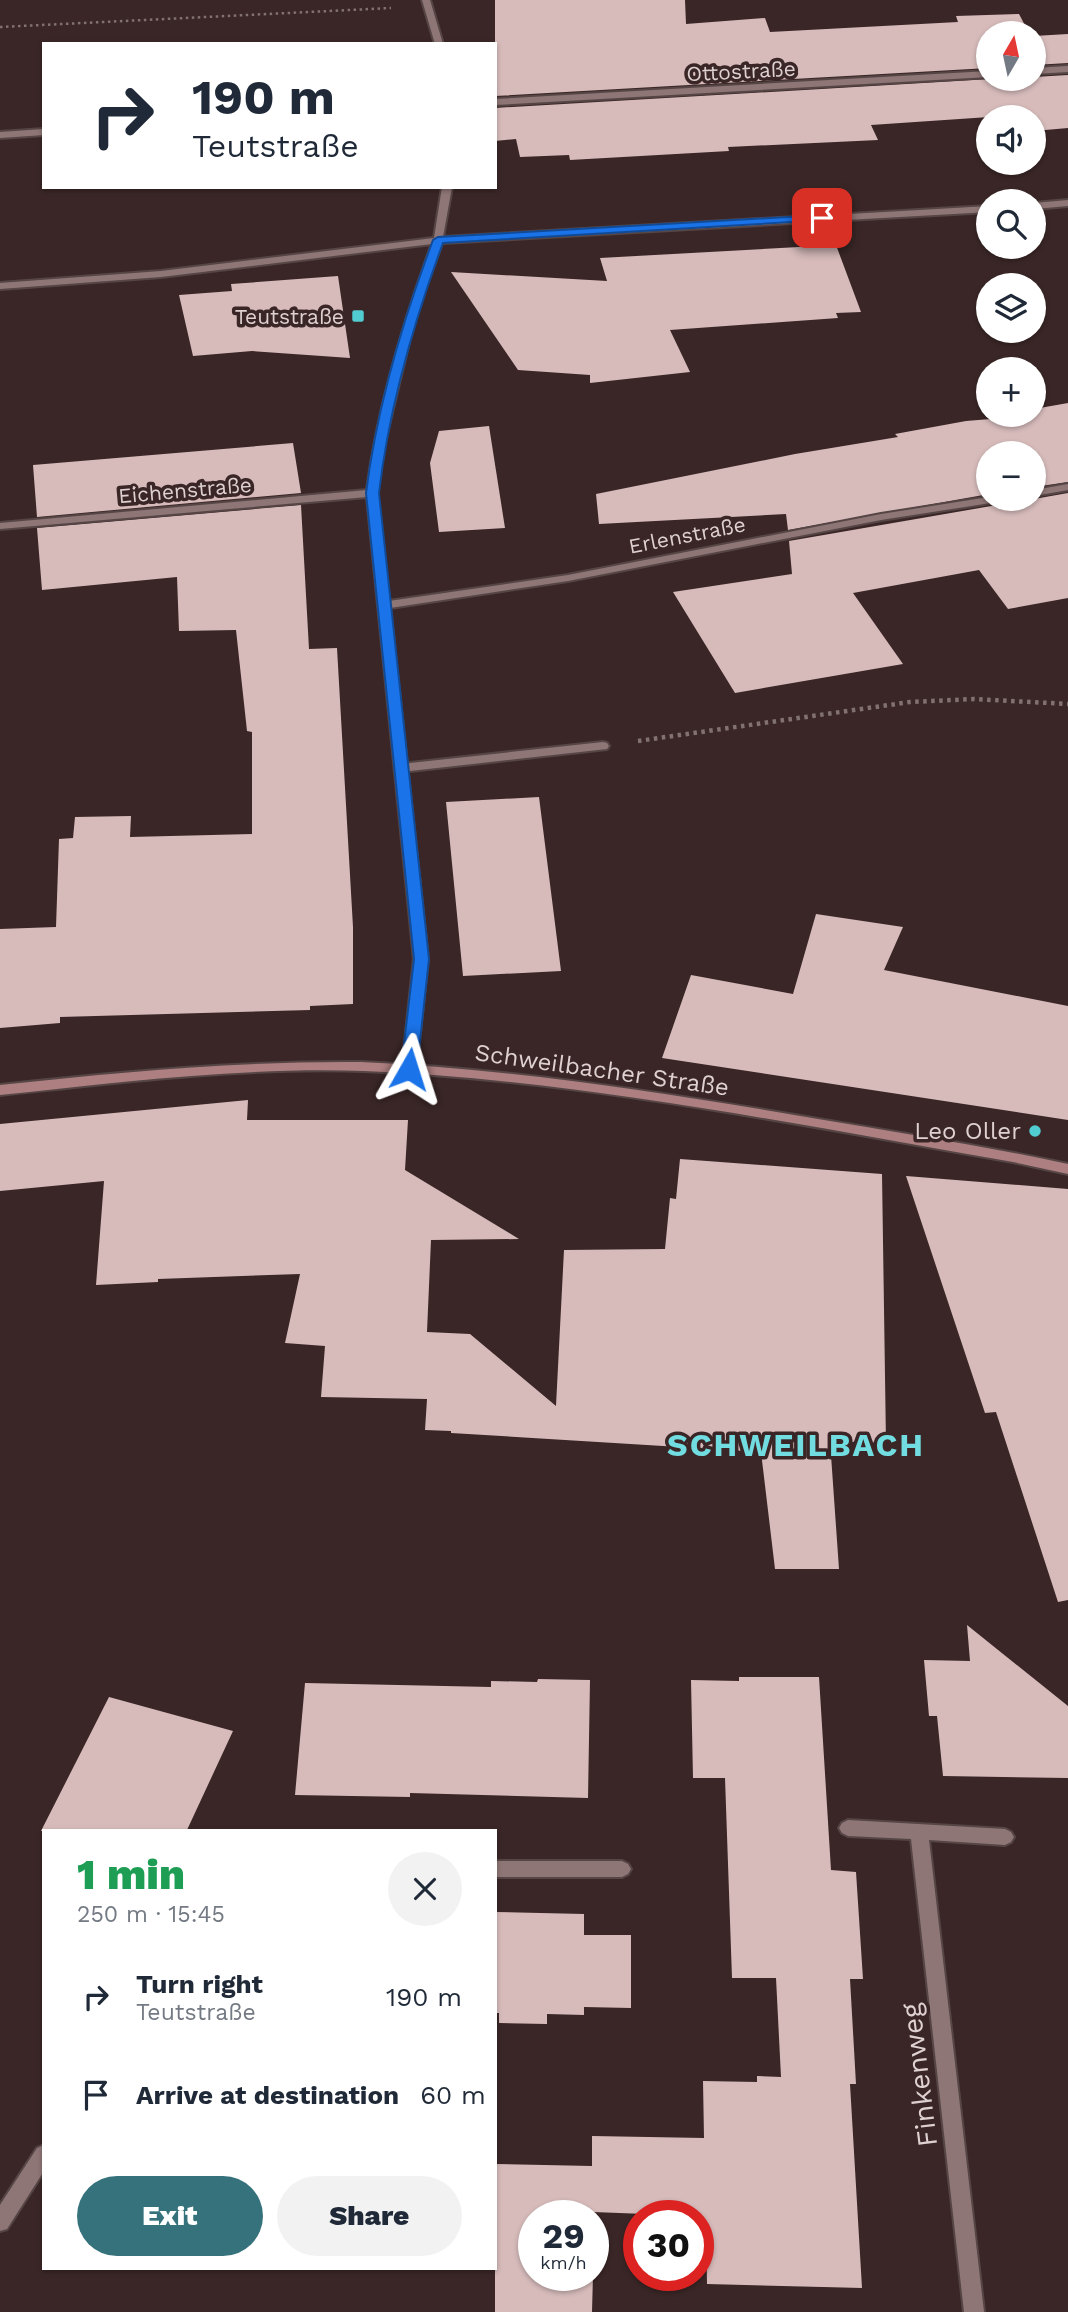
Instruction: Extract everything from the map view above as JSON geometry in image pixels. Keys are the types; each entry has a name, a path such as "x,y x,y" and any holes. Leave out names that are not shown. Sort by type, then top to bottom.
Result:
{"main road":[{"name":"Schweilbacher Straße","path":"0,1090 253,1068 409,1069 581,1085 1013,1157 1068,1169"}],"street":[{"path":"427,3 438,42"},
{"path":"1046,70 1068,69"},
{"name":"Ottostraße","path":"497,102 976,75"},
{"path":"0,135 42,132"},
{"path":"409,1069 421,959 372,493 377,454 410,317 438,240 447,189"},
{"path":"1046,204 1068,203"},
{"path":"0,286 161,274 438,240 976,210"},
{"path":"1046,491 1068,487"},
{"name":"Eichenstraße","path":"0,526 372,493"},
{"name":"Erlenstraße","path":"384,605 568,578 881,517 976,502"},
{"path":"401,768 603,746"},
{"path":"848,1828 1005,1837"},
{"name":"Finkenweg","path":"919,1832 974,2312"},
{"path":"497,1869 622,1870"},
{"path":"0,2222 42,2157"}],"path":[{"path":"0,27 427,3"},
{"path":"603,746 911,702 974,699 1068,704"}],"building":[{"path":"495,0 685,0 686,24 765,18 770,32 958,22 956,16 1019,14 1023,21 976,21 976,69 497,96"},
{"path":"1068,34 1068,63 1046,64 1046,35"},
{"path":"1068,75 1068,128 1046,130 1046,105 976,105 976,118 871,125 878,140 728,147 729,151 570,160 569,155 520,157 516,139 497,141 497,108 976,80 976,91 1046,91 1046,76"},
{"path":"836,245 861,312 836,313 838,318 670,330 690,372 590,383 590,375 518,370 451,272 607,281 600,258"},
{"path":"338,276 350,358 252,351 193,356 179,295 232,291 231,284"},
{"path":"1068,403 1068,482 1046,485 1046,441 976,441 976,496 788,530 786,514 599,524 596,494 795,454 898,437 895,434 966,421 976,420 976,427 1046,427 1046,407"},
{"path":"489,426 505,528 439,532 430,463 439,431"},
{"path":"293,443 301,493 37,517 33,465"},
{"path":"1068,493 1068,598 1008,609 979,570 853,593 903,664 735,693 673,592 792,574 789,541 976,509 976,511 1046,511 1046,497"},
{"path":"301,505 309,649 337,648 353,927 353,1004 310,1006 310,1010 60,1017 60,1023 0,1028 0,929 56,927 59,839 73,838 75,817 131,816 130,837 252,834 252,732 247,731 236,630 179,631 177,577 42,590 37,528"},
{"path":"539,797 561,971 463,976 446,802"},
{"path":"816,914 903,927 884,970 1068,1006 1068,1120 662,1058 691,975 793,994"},
{"path":"248,1100 247,1120 408,1120 405,1170 519,1239 431,1240 427,1332 470,1334 556,1406 564,1250 665,1249 670,1198 676,1199 680,1159 882,1174 886,1443 830,1441 839,1569 775,1569 761,1452 425,1430 427,1399 321,1397 325,1346 285,1343 300,1274 158,1279 158,1282 96,1285 104,1181 0,1191 0,1124"},
{"path":"906,1176 1068,1189 1068,1600 1058,1602 996,1412 985,1413"},
{"path":"967,1625 1068,1706 1068,1778 943,1776 937,1716 929,1716 924,1660 970,1661"},
{"path":"739,1677 819,1677 831,1870 856,1872 863,1979 850,1979 856,2084 850,2084 862,2288 714,2284 714,2200 623,2200 623,2213 609,2213 609,2200 518,2200 518,2291 593,2291 592,2312 495,2312 497,2164 592,2166 592,2136 704,2138 703,2081 757,2082 757,2076 781,2077 776,1978 732,1978 725,1778 693,1778 691,1680 739,1681"},
{"path":"538,1679 590,1680 588,1798 410,1793 410,1797 295,1795 305,1683 491,1687 491,1681 537,1682"},
{"path":"109,1697 233,1731 187,1829 42,1829"},
{"path":"497,1912 584,1914 584,1935 631,1935 631,2008 584,2007 584,2015 547,2014 547,2024 499,2023"}],"place":[{"name":"Teutstraße","path":"358,316"},
{"name":"Leo Oller","path":"1035,1131"}],"district":[{"name":"SCHWEILBACH","path":"796,1445"}],"route":[{"path":"409,1069 421,959 372,493 377,454 410,317 438,240 822,218"}]}
